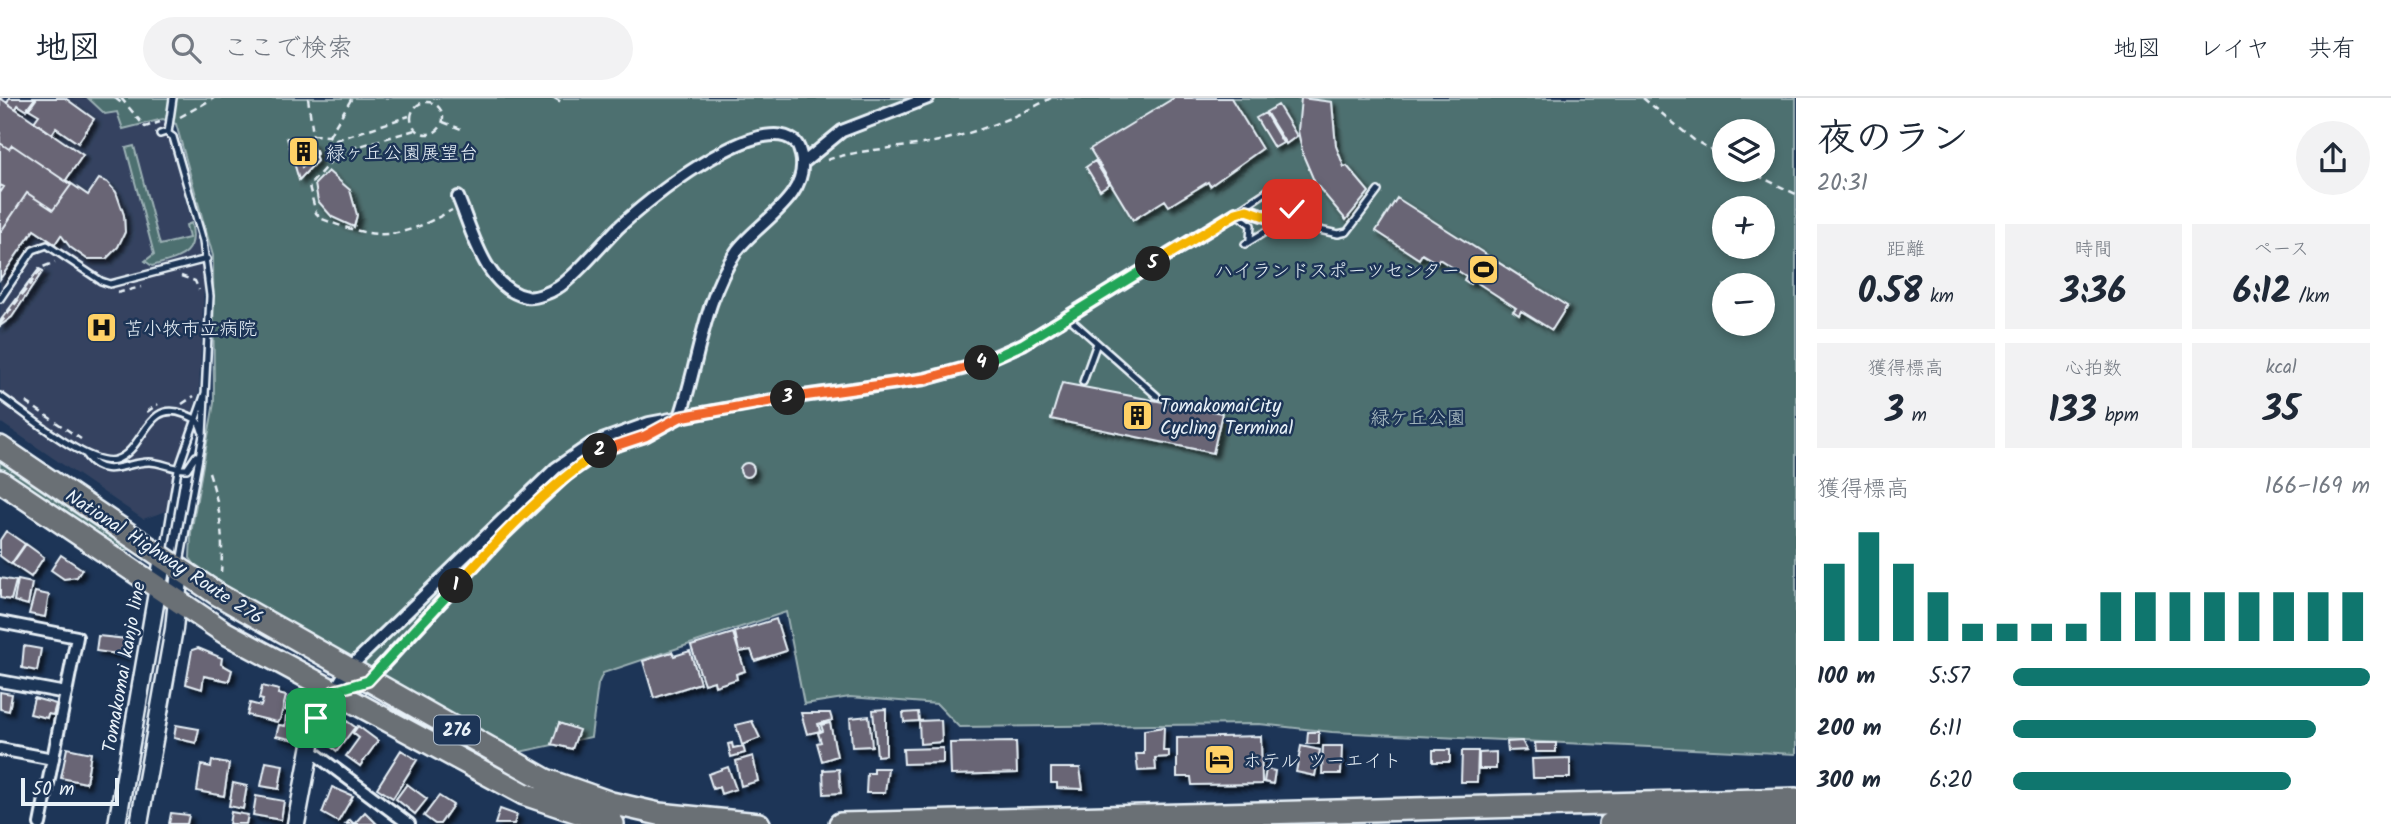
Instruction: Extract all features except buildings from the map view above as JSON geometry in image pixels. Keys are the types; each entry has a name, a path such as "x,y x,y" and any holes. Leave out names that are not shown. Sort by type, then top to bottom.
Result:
{"highway":[{"name":"National Highway Route 276","path":"0,447 217,594 546,780 611,803 659,814 759,824"},
{"name":"National Highway Route 276","path":"0,481 224,632 524,794 613,824"},
{"path":"840,824 1230,820 1796,799"},
{"path":"1610,824 1796,819"}],"main road":[{"name":"Tomakomai kanjo line","path":"117,824 159,588 172,564"},
{"path":"139,824 177,601 172,564"},
{"path":"296,824 316,718 334,691"}],"street":[{"path":"803,163 842,131 928,98"},
{"path":"334,691 368,681 503,535 567,474 604,449 645,436 680,417 710,303 723,275 737,250 781,207 800,180 803,163 798,144 788,136 758,136 728,149 654,197 620,226 558,288 530,298 514,292 496,277 479,250 460,201"},
{"path":"334,691 348,670 556,468 591,444 649,424 680,417 925,379 961,369 1023,344 1232,215 1247,210 1282,222"},
{"path":"0,622 77,637 40,824"},
{"path":"0,681 66,693"},
{"path":"0,749 53,759"},
{"path":"310,750 409,824"}],"lane":[{"path":"168,133 173,98"},
{"path":"160,134 168,133 173,137 207,259 210,296 203,435 172,564"},
{"path":"1278,188 1287,193 1292,203 1290,214 1282,222 1245,244 1252,236 1249,220 1232,215 1240,206 1266,189 1278,188"},
{"path":"1282,222 1338,233 1347,232 1378,191"},
{"path":"0,299 33,250 40,245 47,245 101,281 110,284 207,259"},
{"path":"1067,317 1157,396"},
{"path":"1083,382 1097,343"},
{"path":"172,564 178,470 207,387"},
{"path":"0,396 85,454 102,460 115,460 127,453 153,418 164,411 176,411 194,418 199,422 203,435"},
{"path":"85,454 94,465 113,471 145,462 178,470 187,469 199,451"}],"path":[{"path":"115,98 130,109"},
{"path":"121,98 145,127"},
{"path":"188,114 214,98"},
{"path":"308,98 313,135 329,136 336,140 339,152"},
{"path":"329,136 352,98"},
{"path":"554,98 563,103"},
{"path":"803,163 939,141 1008,119 1051,98"},
{"path":"1643,98 1694,140 1712,150"},
{"path":"415,130 411,116 414,108 423,100 439,106 443,122"},
{"path":"336,140 411,116"},
{"path":"443,122 461,129"},
{"path":"443,122 431,134 415,130 339,152 309,186 316,213 322,219 379,236 409,231 460,201"},
{"path":"1771,182 1796,194"},
{"path":"170,404 181,404 192,399 197,391"},
{"path":"19,397 84,442"},
{"path":"144,417 151,407 160,403"},
{"path":"209,472 220,506 224,539 221,572"}],"shaded area":[{"name":"苫小牧市立病院","path":"0,98 88,98 105,114 117,111 123,129 163,119 200,252 204,284 199,392 180,452 167,511 143,519 0,422"}],"green space":[{"name":"緑ケ丘公園","path":"88,98 1796,98 1796,754 1332,732 1259,724 959,727 937,704 850,697 804,704 786,612 603,673 598,684 591,737 510,754 198,569 190,558 191,533 214,403 213,256 176,124 163,119 123,129 117,112 105,114"},
{"path":"134,146 160,245 189,238 186,225 191,223 193,234 192,243 184,254 152,266 145,261 154,254 126,148"},
{"path":"0,462 128,549 125,560 0,474"}],"place":[{"name":"緑ヶ丘公園展望台","path":"303,152"},
{"name":"ハイランドスポーツセンター","path":"1483,270"},
{"name":"苫小牧市立病院","path":"101,328"},
{"name":"TomakomaiCity Cycling Terminal","path":"1137,416"},
{"name":"ホテル ツーエイト","path":"1220,760"}],"route":[{"path":"316,718 334,691 368,681 503,535 567,474 604,449 645,436 680,417 767,401 925,379 973,366 1023,344 1236,213 1247,210 1282,222 1287,219 1292,209"}]}
